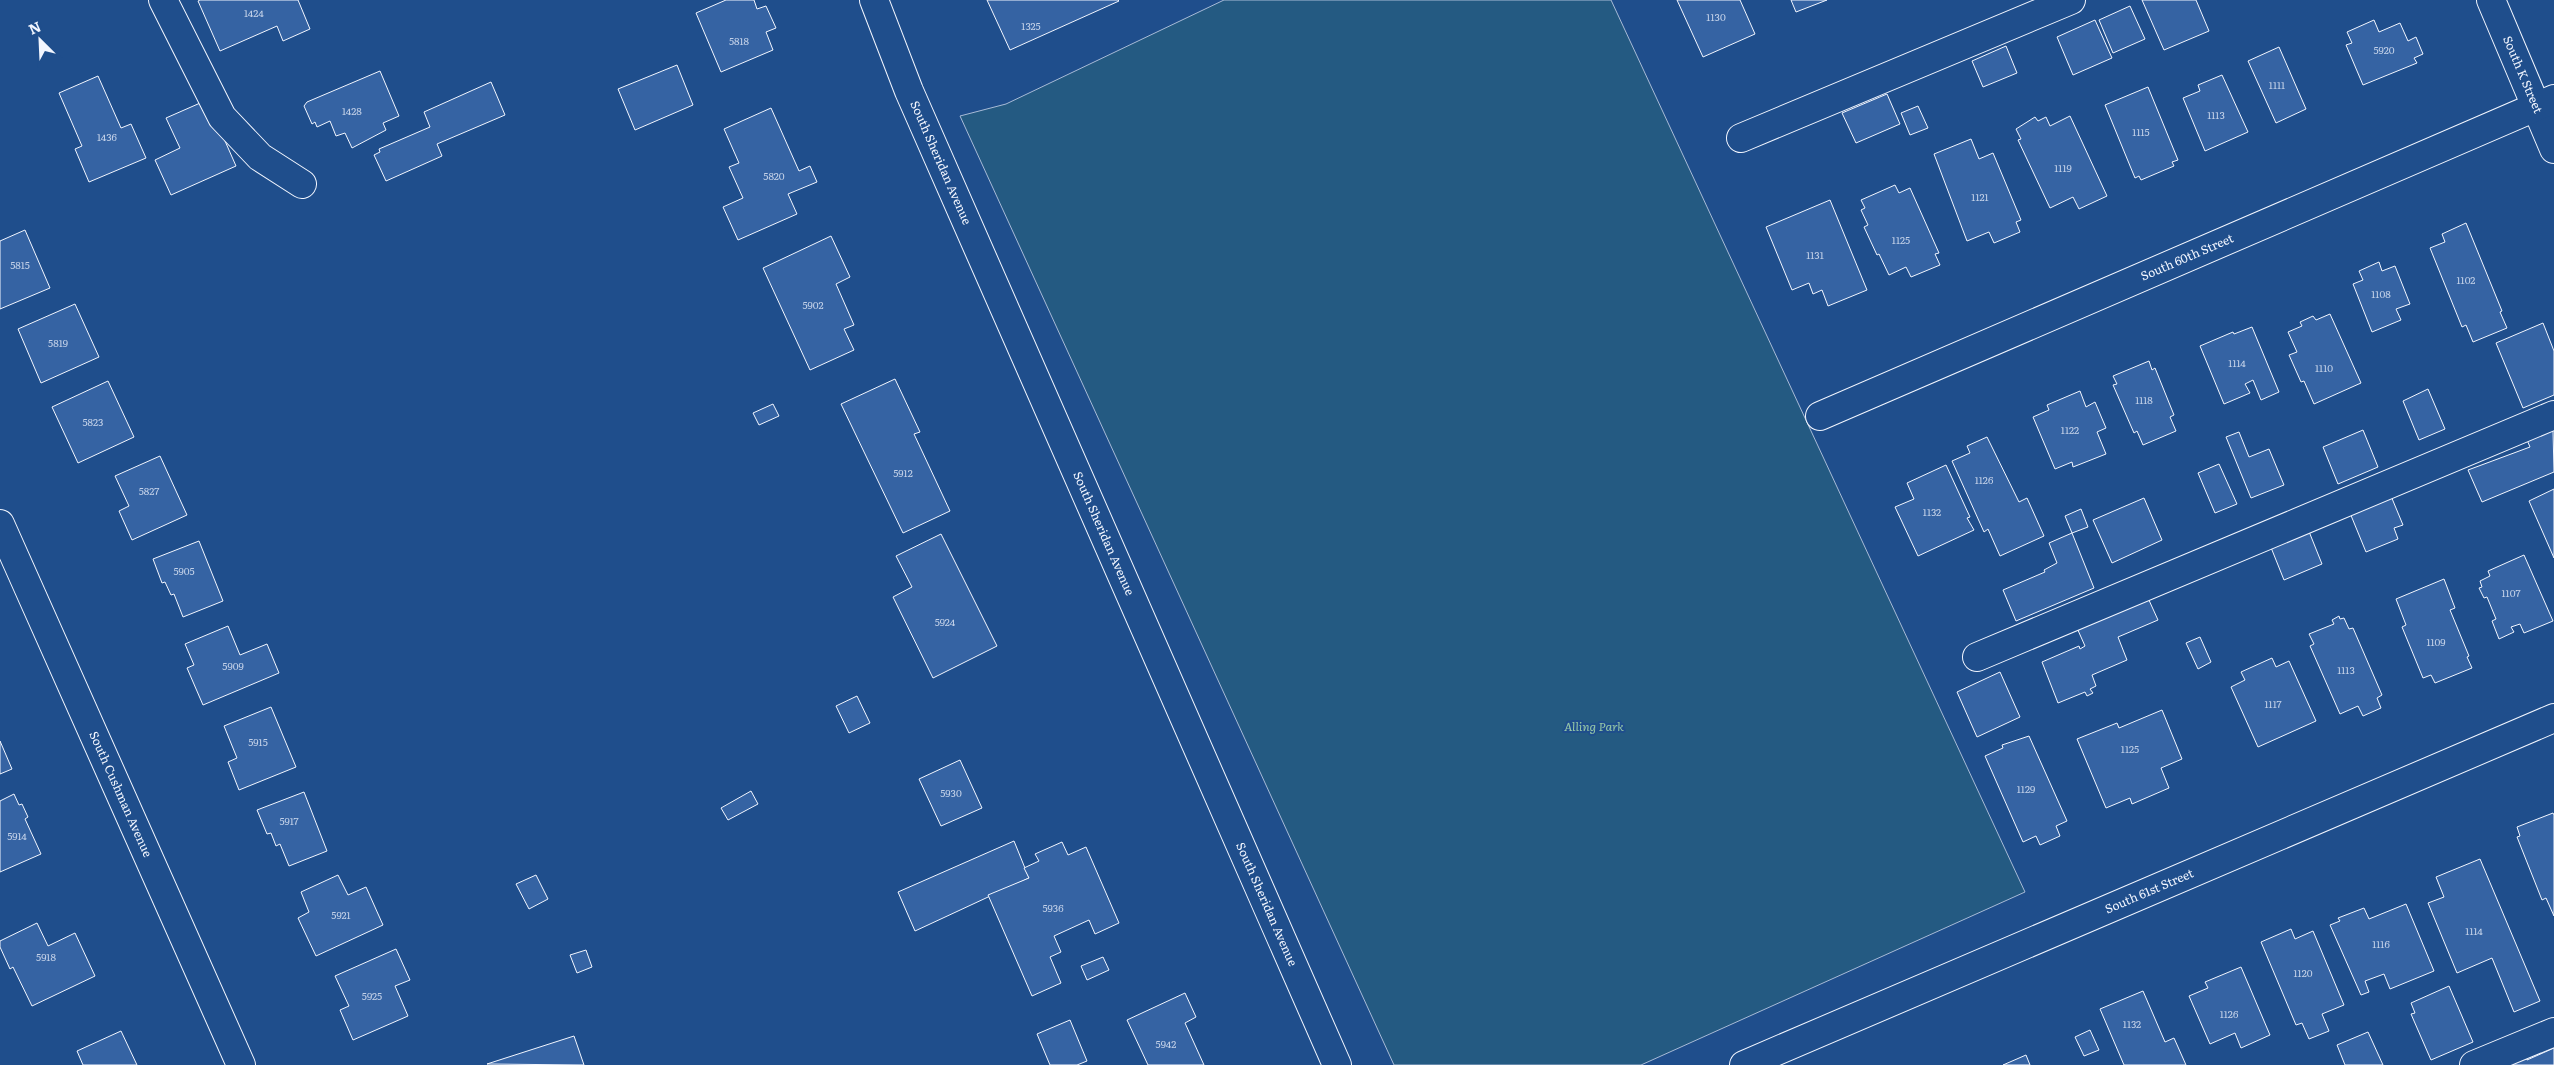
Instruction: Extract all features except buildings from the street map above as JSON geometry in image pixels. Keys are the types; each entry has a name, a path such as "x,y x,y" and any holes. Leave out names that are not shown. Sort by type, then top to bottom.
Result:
{"street":[{"path":"163,0 222,117 260,157 302,184"},
{"name":"South Sheridan Avenue","path":"874,0 908,91 1337,1065"},
{"path":"1741,138 2071,0"},
{"name":"South K Street","path":"2491,0 2545,102 2554,150"},
{"name":"South 60th Street","path":"1820,416 2545,102"},
{"path":"1976,656 2554,415"},
{"name":"South Cushman Avenue","path":"0,524 8,562 241,1065"},
{"name":"South 61st Street","path":"1744,1065 2554,718"},
{"path":"2474,1065 2554,1032"}],"green space":[{"name":"Alling Park","path":"1224,0 1611,0 2025,892 1641,1065 1394,1065 960,116 1006,104"}]}
